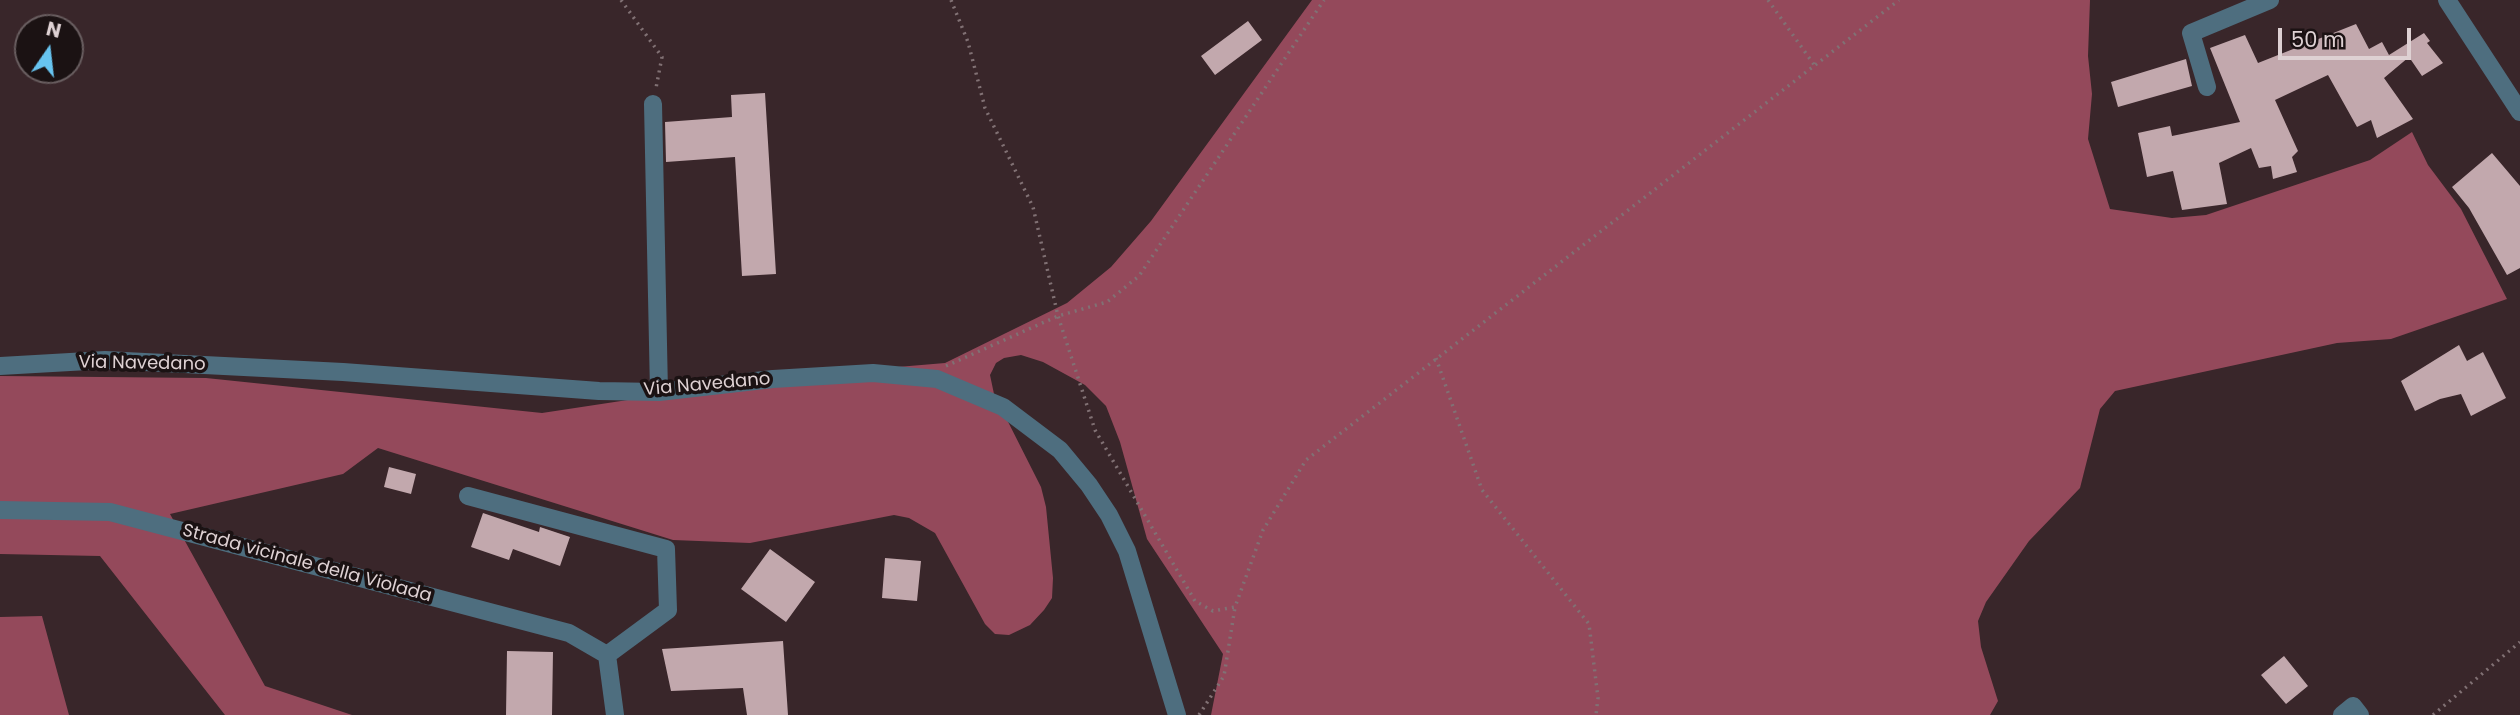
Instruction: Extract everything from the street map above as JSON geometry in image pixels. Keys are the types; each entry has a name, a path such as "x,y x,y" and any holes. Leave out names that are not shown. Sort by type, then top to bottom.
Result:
{"street":[{"path":"2207,88 2190,33 2270,0"},
{"path":"2447,0 2520,112"},
{"path":"653,104 659,392"},
{"name":"Via Navedano","path":"0,366 105,360 343,372 599,391 659,392 773,379 873,373 937,379 1003,407 1060,450 1089,485 1109,515 1127,551 1177,715"},
{"path":"468,496 666,549 668,610 607,655 615,715"},
{"name":"Strada vicinale della Violada","path":"0,510 110,512 569,633 607,655"},
{"path":"2342,715 2353,706 2360,715"}],"path":[{"path":"621,0 662,57 653,104"},
{"path":"951,0 968,42 985,108 1033,206 1058,316 1095,430 1147,524 1195,601 1213,611 1235,607"},
{"path":"937,379 948,362 1058,316 1107,302 1139,275 1324,0"},
{"path":"1768,0 1815,66"},
{"path":"1199,715 1224,676 1235,607 1263,530 1306,460 1899,0"},
{"path":"1436,358 1482,490 1589,624 1598,698 1596,715"},
{"path":"2433,715 2520,642"}],"shaded area":[{"path":"1312,0 2090,0 2088,56 2092,94 2088,139 2110,209 2172,218 2206,215 2370,160 2412,132 2428,165 2461,209 2507,299 2391,339 2337,343 2115,391 2100,409 2080,488 2029,541 1986,602 1978,621 1981,647 1998,701 1990,715 1211,715 1223,654 1147,539 1120,442 1106,406 1085,385 1043,362 1021,355 1004,358 996,363 990,375 994,394 1041,487 1046,507 1053,578 1052,598 1044,610 1030,625 1009,635 995,634 985,624 935,533 909,518 894,515 750,543 673,540 378,448 343,474 170,514 265,686 352,715 225,715 100,556 0,554 0,376 206,378 542,413 779,377 945,363 1067,303 1111,267 1151,221"},
{"path":"42,616 69,715 0,715 0,617"}],"building":[{"path":"1248,21 1262,40 1215,75 1201,56"},
{"path":"2356,24 2369,49 2382,42 2389,55 2424,33 2430,41 2427,43 2443,63 2422,76 2409,57 2384,78 2413,119 2377,138 2371,120 2357,127 2328,75 2275,100 2298,151 2292,157 2297,172 2273,179 2271,166 2259,168 2251,148 2219,163 2227,204 2182,210 2173,171 2147,177 2138,133 2170,126 2172,136 2240,122 2210,48 2245,35 2258,63"},
{"path":"2186,59 2192,86 2118,107 2111,82"},
{"path":"765,93 776,274 742,276 735,157 666,162 665,122 732,117 731,95"},
{"path":"2492,153 2520,186 2520,268 2507,275 2469,208 2452,187"},
{"path":"2459,345 2467,361 2483,352 2506,398 2471,416 2461,394 2440,399 2415,411 2401,381"},
{"path":"389,467 416,474 411,494 384,487"},
{"path":"483,513 539,532 540,527 570,537 560,566 513,549 509,560 471,547"},
{"path":"770,549 815,582 786,622 741,589"},
{"path":"885,558 921,561 917,601 882,598"},
{"path":"783,641 788,715 747,715 743,688 671,691 662,649"},
{"path":"507,651 553,652 552,715 506,715"},
{"path":"2284,656 2308,686 2286,704 2261,675"}]}
